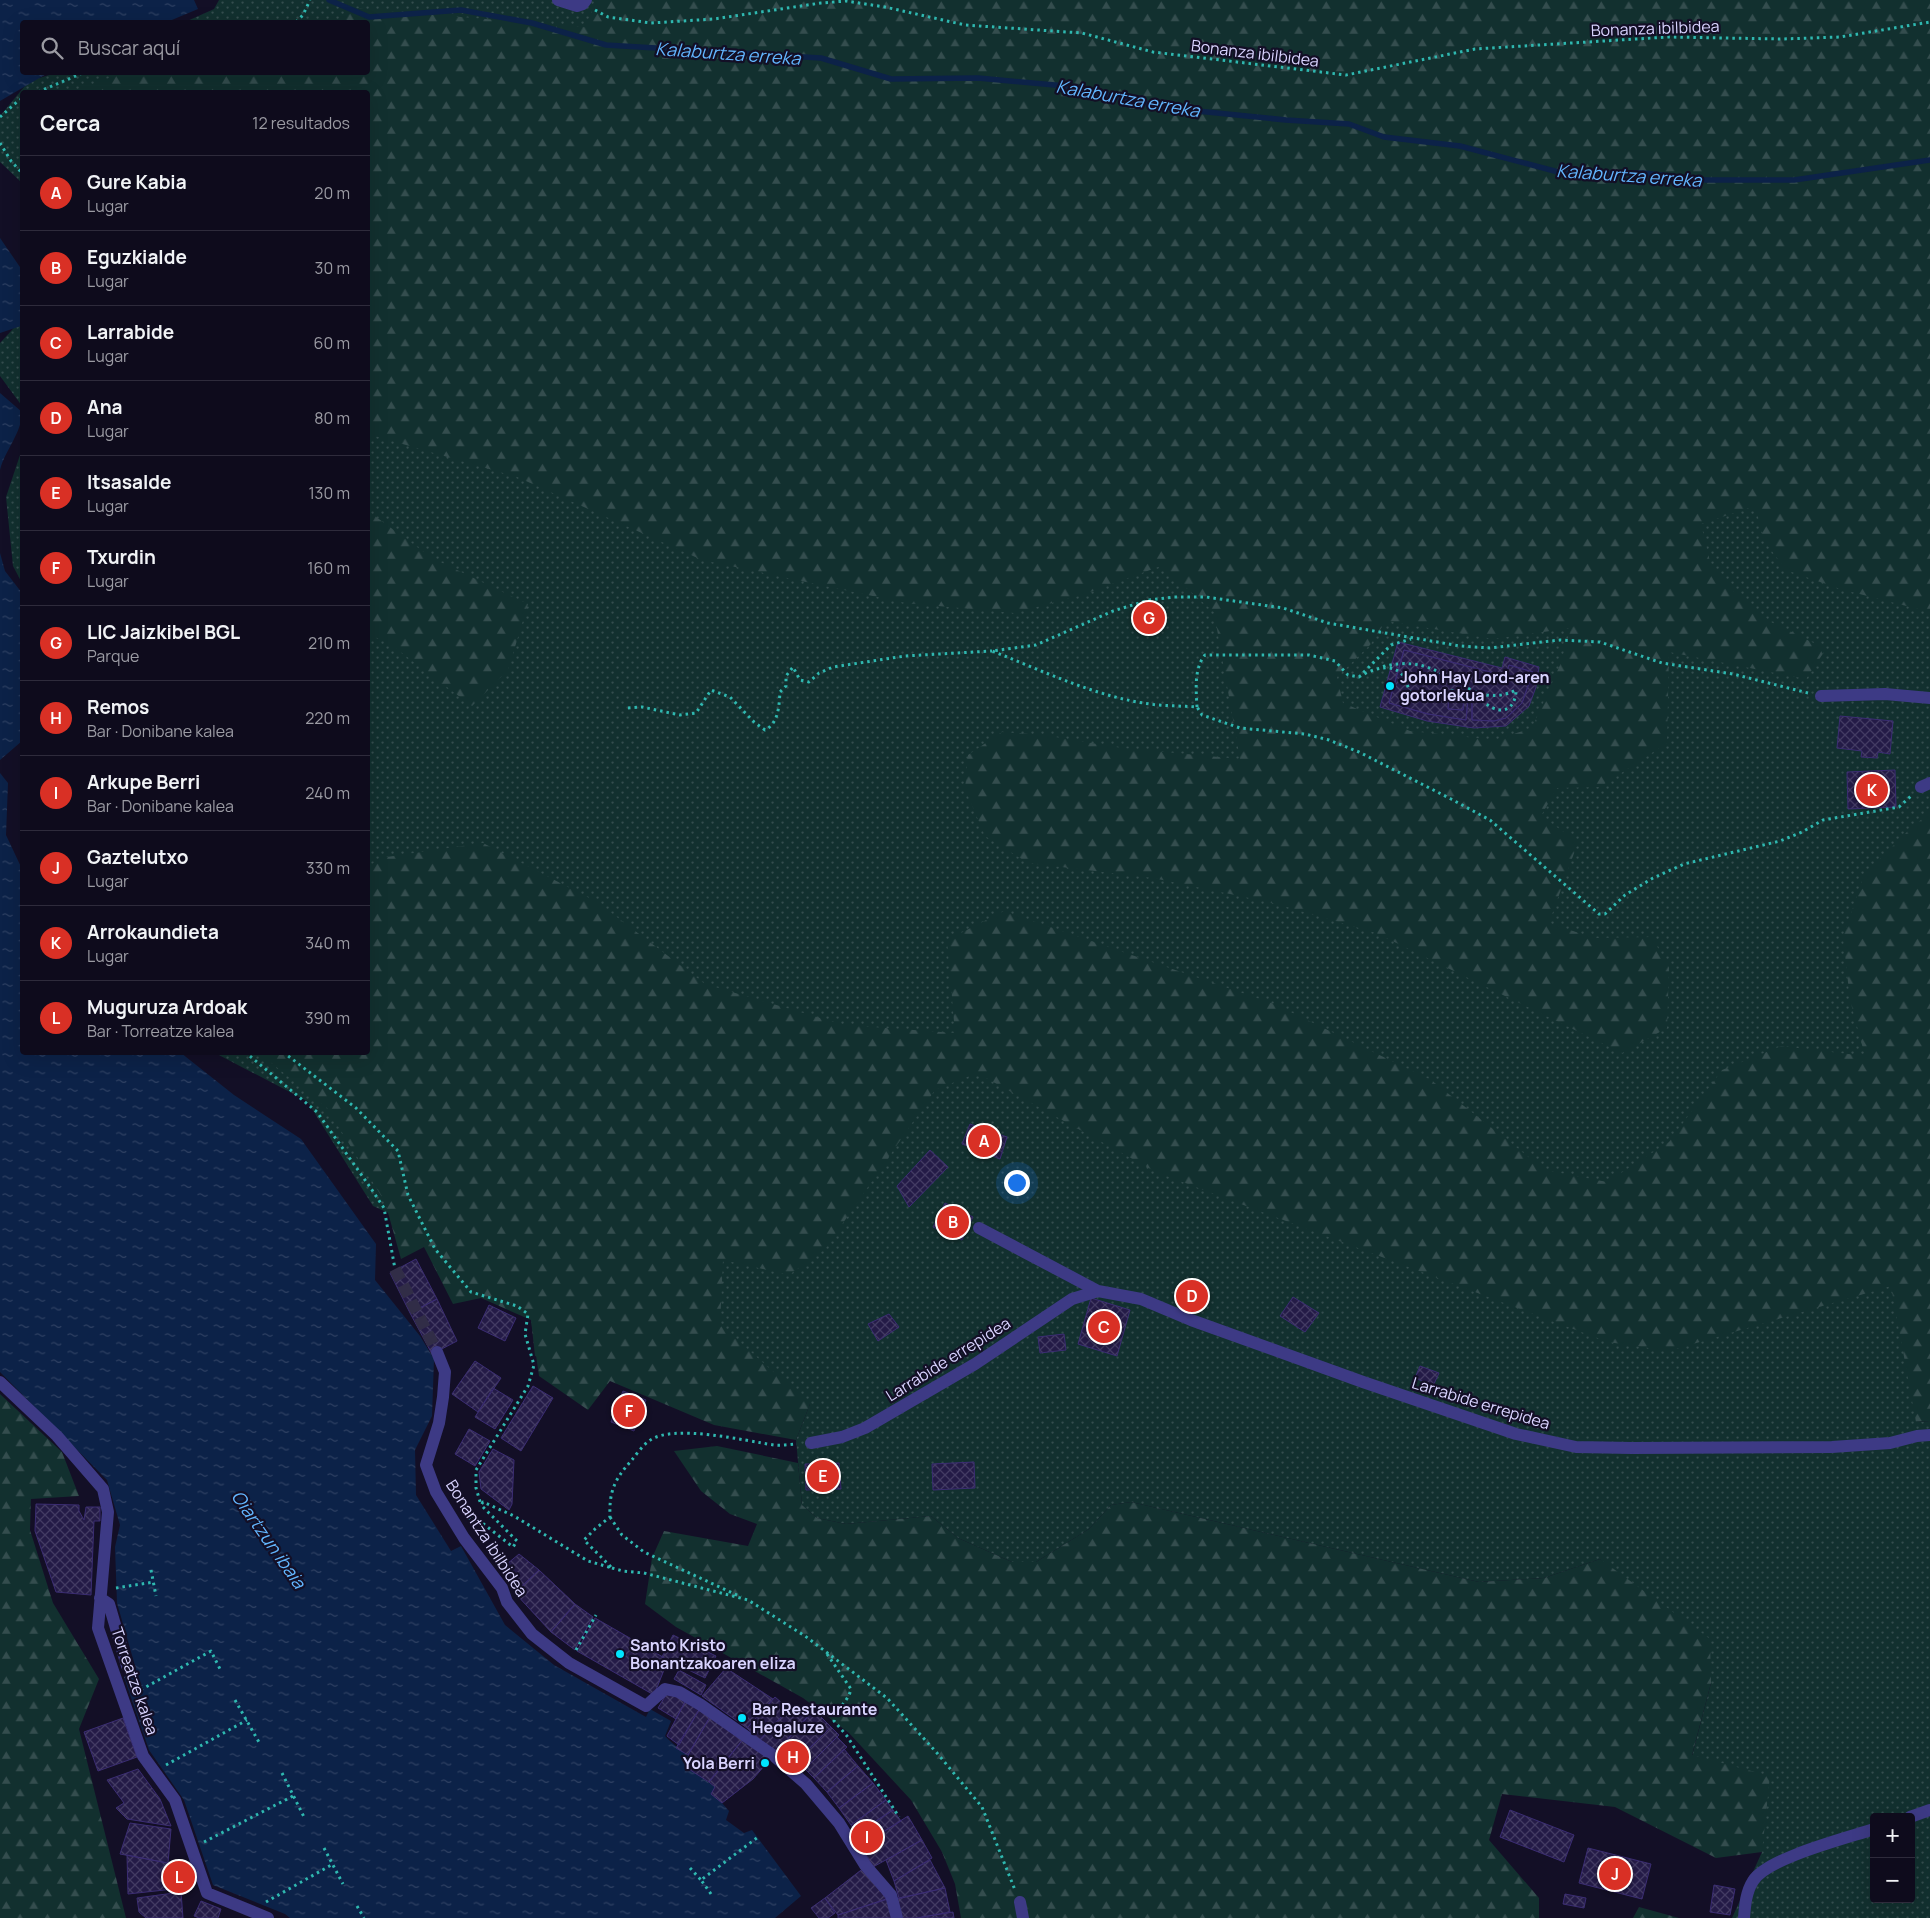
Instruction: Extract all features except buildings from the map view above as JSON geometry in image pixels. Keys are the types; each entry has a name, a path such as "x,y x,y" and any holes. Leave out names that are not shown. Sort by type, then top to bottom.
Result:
{"street":[{"path":"558,0 577,6 585,2"},
{"path":"1821,696 1885,694 1930,698"},
{"name":"Larrabide errepidea","path":"979,1228 1098,1291 1142,1299 1192,1320 1363,1382 1516,1434 1576,1447 1832,1447 1873,1445 1930,1435"},
{"name":"Larrabide errepidea","path":"811,1444 842,1437 865,1428 975,1364 1072,1299 1098,1291"},
{"name":"Bonantza ibilbidea","path":"437,1352 444,1372 442,1397 439,1423 426,1465 436,1492 464,1538 502,1588 507,1602 532,1634 569,1663 646,1706 665,1689 679,1692 701,1705 774,1756 806,1784 839,1823 865,1865 891,1895 898,1918"},
{"name":"Torreatze kalea","path":"0,1382 57,1436 103,1489 108,1512 98,1628 144,1756 175,1800 207,1893 268,1918"},
{"path":"100,1598 110,1604 127,1666"},
{"path":"1915,1815 1930,1810"},
{"path":"1744,1918 1745,1901 1753,1880 1762,1870 1780,1861 1870,1830"},
{"path":"1020,1902 1023,1918"}],"path":[{"path":"298,20 303,15 310,1"},
{"name":"Bonanza ibilbidea","path":"585,2 608,17 651,23 714,19 846,1 885,7 965,25 1082,34 1153,52 1346,75 1475,49 1668,37 1782,39 1840,36 1930,22"},
{"path":"43,90 78,75"},
{"path":"0,116 20,100"},
{"path":"0,144 20,171"},
{"path":"628,708 642,708 680,714 696,713 711,690 730,697 754,722 765,730 771,727 778,714 780,692 786,686 786,676 793,667 800,680 809,682 819,673 833,667 905,656 992,651 1036,645 1113,611 1149,600 1174,597 1206,597 1283,608 1328,623 1460,646 1490,648 1560,640 1600,642 1662,663 1733,674 1821,696"},
{"path":"1359,677 1391,645 1412,638"},
{"path":"992,651 1059,678 1117,697 1157,705 1197,706"},
{"path":"1381,667 1399,672 1405,678 1408,690 1415,697 1423,699 1434,698 1452,690 1472,695 1492,708 1503,711 1512,707 1516,699 1516,690 1494,697 1481,694 1426,666 1410,663 1381,667 1359,677 1348,675 1335,662 1310,655 1205,655 1201,660 1196,688 1197,706 1202,714 1240,728 1305,734 1330,740 1359,752 1451,799 1490,820 1599,914 1605,914 1625,895 1653,878 1684,864 1780,841 1802,832 1823,820 1899,807 1926,785"},
{"path":"249,1055 317,1112 370,1186 384,1208 395,1269"},
{"path":"287,1055 356,1108 398,1151 408,1196 435,1249 471,1292 517,1306 528,1314 525,1334 534,1365 528,1386 476,1470 476,1488 481,1505 517,1541 513,1547 472,1515 467,1520 474,1527"},
{"path":"811,1444 776,1445 704,1434 672,1434 650,1440 623,1471 614,1485 609,1499 610,1517 622,1535 644,1552 748,1600 805,1636 887,1698 982,1808 1020,1902"},
{"path":"481,1505 483,1502 514,1516 588,1561 623,1572 644,1573 748,1600"},
{"path":"610,1517 594,1529 584,1540 612,1568"},
{"path":"151,1570 156,1596"},
{"path":"116,1588 154,1582"},
{"path":"569,1663 596,1615"},
{"path":"130,1696 211,1651 221,1671"},
{"path":"826,1652 851,1689 850,1697 834,1716 834,1721 847,1736 898,1817"},
{"path":"235,1700 260,1744"},
{"path":"162,1768 247,1720"},
{"path":"282,1773 305,1818"},
{"path":"199,1845 293,1796"},
{"path":"701,1880 758,1837"},
{"path":"324,1848 343,1884"},
{"path":"261,1904 333,1864"},
{"path":"690,1868 711,1894"},
{"path":"357,1906 364,1918"}],"green space":[{"path":"219,0 1930,0 1930,1412 1916,1422 1930,1421 1930,1918 1732,1918 1762,1852 1692,1756 1711,1683 1600,1559 1544,1578 1479,1582 1131,1502 1111,1505 1089,1529 1036,1562 1012,1562 958,1538 931,1516 846,1524 817,1518 802,1505 796,1440 810,1404 728,1417 535,1356 527,1283 431,1232 373,1206 307,1101 219,1055 370,1055 370,90 22,90 29,81 49,75 370,75 370,20 189,20 214,9"},
{"path":"597,0 1930,0 1930,612 1840,589 1786,570 1765,542 1755,506 1701,524 1711,566 1733,591 1771,622 1826,649 1806,679 1669,652 1667,743 1600,787 1557,788 1541,816 1578,842 1549,923 1594,938 1652,937 1669,968 1667,1028 1622,1053 1376,933 1273,903 1153,878 1028,863 985,836 965,789 968,755 1002,732 1043,735 1122,748 1240,759 1214,612 1161,566 1082,595 1014,613 906,603 702,560 517,477 370,435 370,90 76,90 117,75 370,75 370,20 338,20 352,8 585,27","holes":["1386,621 1493,639 1571,628 1560,665 1532,728 1495,740 1410,731 1343,703 1337,677 1370,645"]},
{"path":"20,92 20,181 0,162 0,116"},
{"path":"20,321 20,403 0,376 0,343"},
{"path":"20,455 20,579 13,566 6,497"},
{"path":"370,512 432,558 528,604 508,670 472,706 390,644 370,635"},
{"path":"1930,813 1930,1421 1916,1422 1891,1286 1669,1351 1608,1342 1156,1172 977,1073 935,1090 825,1249 789,1275 723,1260 720,1325 810,1404 796,1440 714,1425 610,1381 588,1410 539,1376 531,1320 481,1298 453,1304 424,1247 401,1259 385,1202 327,1108 261,1055 370,1055 370,866 380,858 483,843 597,902 705,984 844,1025 955,1033 947,940 1004,911 1274,1004 1431,1080 1545,1170 1607,1182 1669,1142 1722,1070 1781,1046 1865,1056 1850,1000 1843,937 1864,875 1912,827"},
{"path":"0,1394 62,1452 79,1496 31,1499 30,1530 53,1603 99,1679 79,1729 126,1918 0,1918"},
{"path":"717,1446 798,1463 802,1505 817,1518 846,1524 931,1516 958,1538 1012,1562 1036,1562 1089,1529 1111,1505 1131,1502 1479,1582 1544,1578 1600,1559 1710,1639 1711,1683 1692,1755 1770,1776 1762,1852 1716,1858 1615,1807 1502,1794 1489,1840 1539,1898 1539,1918 961,1918 955,1884 942,1852 911,1800 849,1733 803,1698 676,1627 645,1604 652,1558 664,1531 748,1546 757,1524 730,1514 701,1491 674,1451"},
{"path":"1639,1907 1679,1918 1633,1918"}],"water":[{"path":"0,0 194,0 198,9 172,20 20,20 20,75 45,75 0,101"},
{"path":"0,238 20,267 20,326 0,333"},
{"path":"0,393 20,410 20,424 0,470"},
{"path":"0,553 5,571 20,590 20,743 0,760"},
{"name":"Oiartzun ibaia","path":"0,773 8,783 6,835 20,865 20,1055 184,1055 234,1095 301,1139 376,1244 375,1280 420,1336 434,1359 432,1416 415,1450 416,1495 451,1551 461,1546 505,1625 554,1665 646,1717 650,1709 671,1721 665,1736 692,1760 688,1768 715,1787 711,1794 729,1811 726,1820 744,1833 752,1830 801,1896 775,1918 290,1918 285,1914 213,1885 184,1800 149,1750 124,1677 136,1669 117,1603 115,1547 120,1525 107,1480 0,1372"}],"waterway":[{"name":"Kalaburtza erreka","path":"329,0 369,17 461,10 532,23 606,45 821,58 891,79 978,78 1066,86 1167,108 1286,120 1349,124 1384,137 1460,146 1562,173 1643,173 1706,180 1794,180 1930,160"}],"tunnel":[{"path":"395,1269 437,1352"}],"place":[{"name":"LIC Jaizkibel BGL","path":"1149,618"},
{"name":"John Hay Lord-aren gotorlekua","path":"1390,686"},
{"name":"Arrokaundieta","path":"1872,790"},
{"name":"Gure Kabia","path":"984,1141"},
{"name":"Eguzkialde","path":"953,1222"},
{"name":"Ana","path":"1192,1296"},
{"name":"Larrabide","path":"1104,1327"},
{"name":"Txurdin","path":"629,1411"},
{"name":"Itsasalde","path":"823,1476"},
{"name":"Santo Kristo Bonantzakoaren eliza","path":"620,1654"},
{"name":"Bar Restaurante Hegaluze","path":"742,1718"},
{"name":"Remos","path":"793,1757"},
{"name":"Yola Berri","path":"765,1763"},
{"name":"Arkupe Berri","path":"867,1837"},
{"name":"Gaztelutxo","path":"1615,1874"},
{"name":"Muguruza Ardoak","path":"179,1877"}]}
